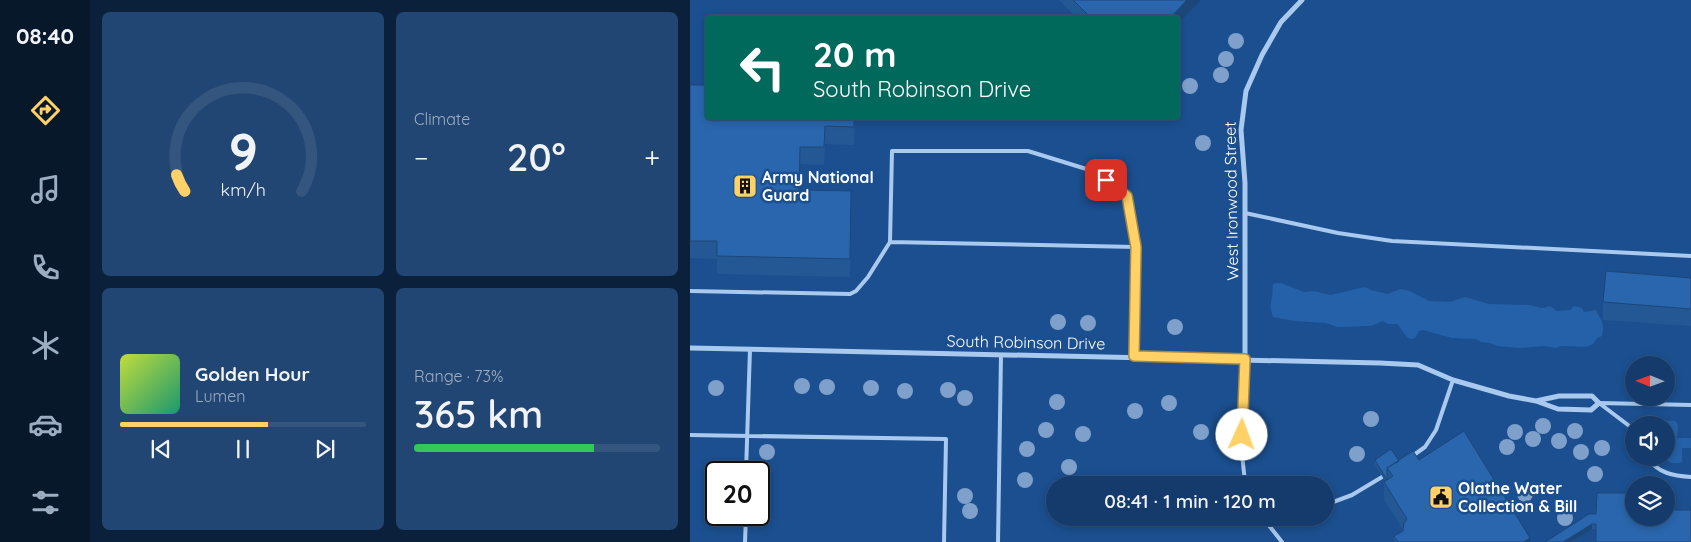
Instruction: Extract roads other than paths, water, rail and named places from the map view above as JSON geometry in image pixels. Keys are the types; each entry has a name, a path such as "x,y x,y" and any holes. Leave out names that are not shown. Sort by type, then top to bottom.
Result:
{"street":[{"name":"West Ironwood Street","path":"1245,359 1245,184 1240,130 1246,91 1262,55 1282,22 1302,0"},
{"name":"South Robinson Drive","path":"690,348 1134,356 1418,365 1453,380 1509,396 1536,401"},
{"path":"1559,396 1592,396 1599,403 1591,410 1558,409 1536,401 1559,396"}],"lane":[{"path":"690,291 850,294 856,291 868,276 890,242 892,150 1028,150 1096,172 1127,196 1136,247 1134,356"},
{"path":"1244,214 1338,233 1392,241 1691,256"},
{"path":"890,242 1136,247"},
{"path":"746,461 750,349"},
{"path":"998,542 1000,355"},
{"path":"1244,476 1242,435 1245,359"},
{"path":"1405,461 1425,447 1436,430 1453,380"},
{"path":"1599,403 1691,405"},
{"path":"1599,403 1625,423"},
{"path":"690,435 946,439 944,542"},
{"path":"1655,466 1664,472 1691,477"},
{"path":"1334,502 1352,495 1382,477"},
{"path":"745,542 746,526"},
{"path":"1270,526 1282,542"}],"place":[{"name":"Army National Guard","path":"745,186"},
{"name":"Olathe Water Collection & Bill","path":"1441,497"}]}
